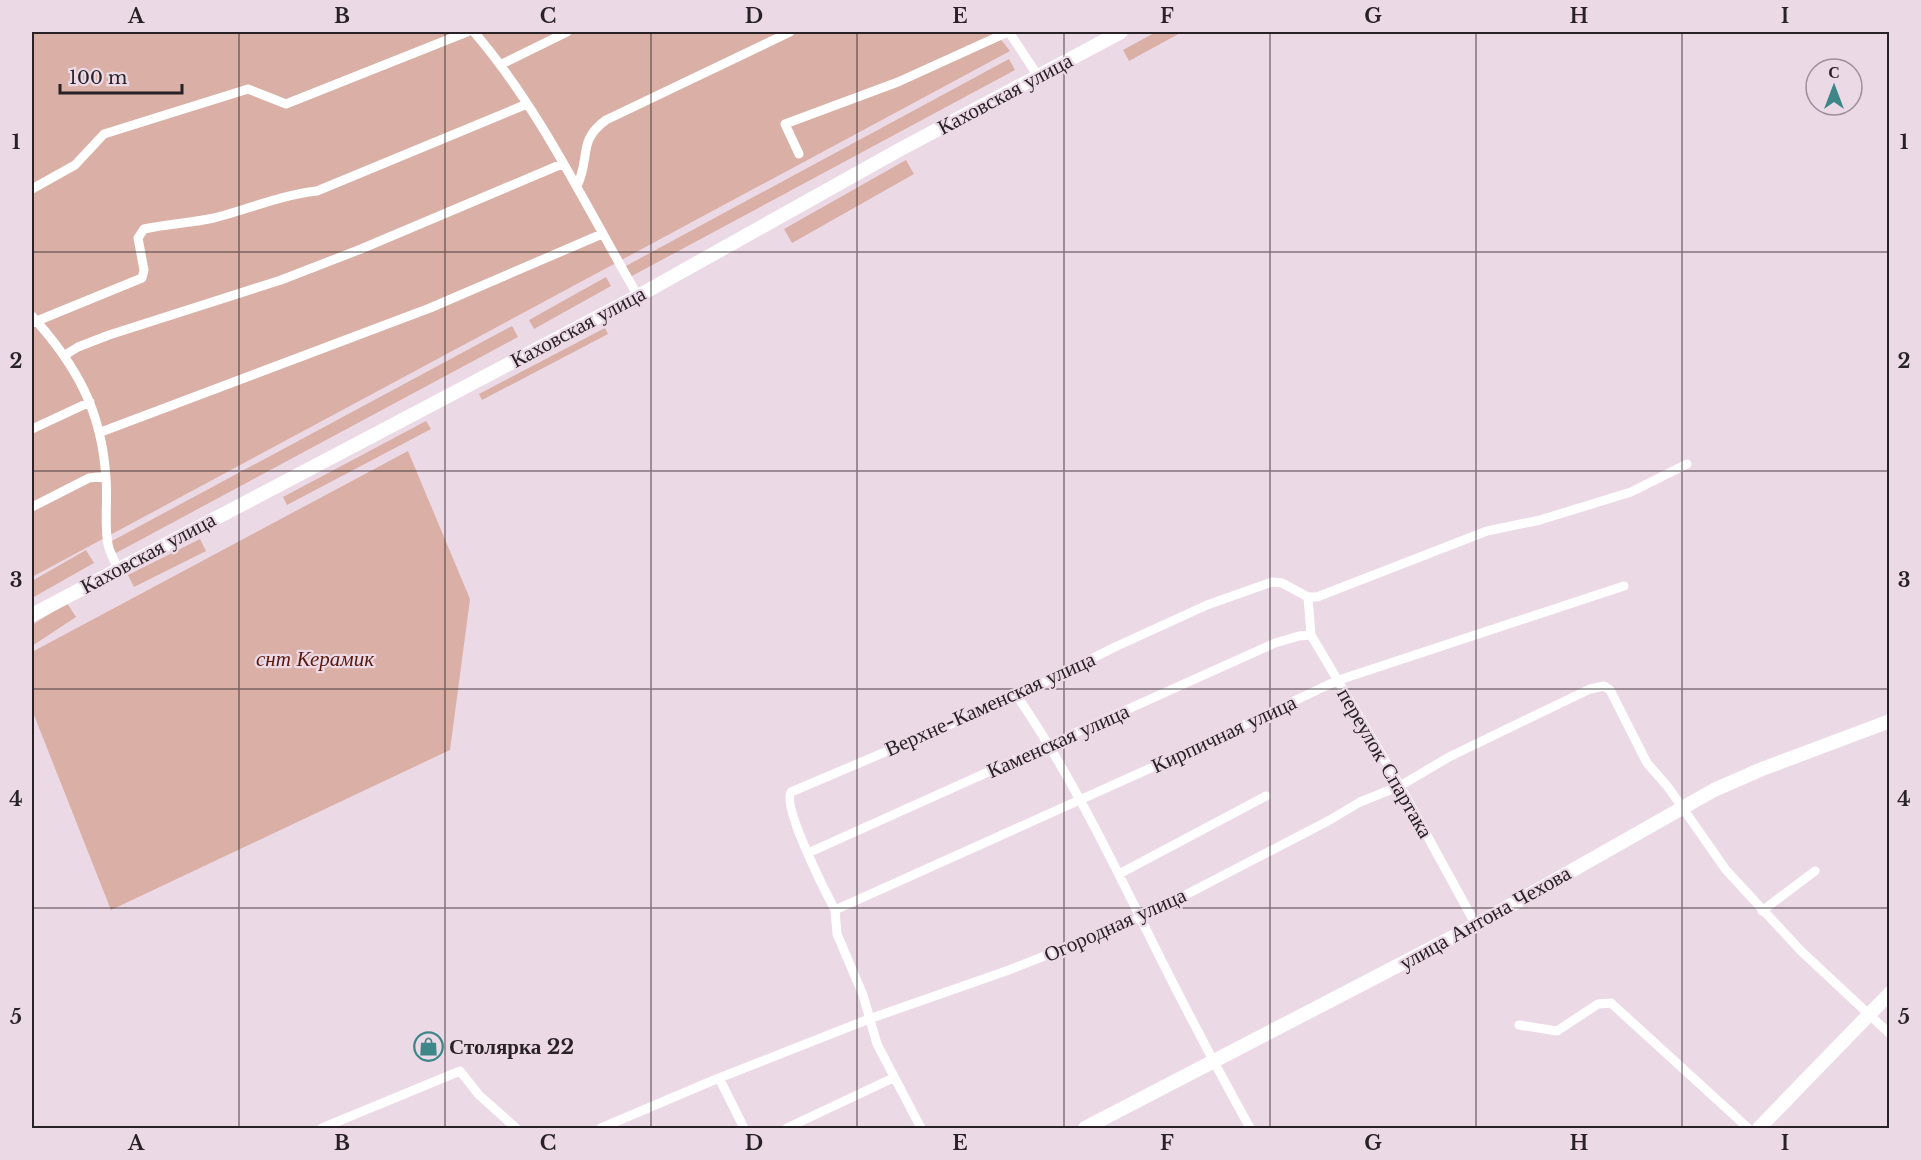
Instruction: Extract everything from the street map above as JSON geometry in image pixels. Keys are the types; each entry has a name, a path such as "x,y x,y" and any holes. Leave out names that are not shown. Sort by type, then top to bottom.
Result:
{"main road":[{"name":"Каховская улица","path":"32,615 638,296 1121,32"},
{"name":"улица Антона Чехова","path":"1085,1128 1476,925 1682,808 1762,769 1890,721"},
{"path":"1759,1128 1890,993"}],"street":[{"path":"32,189 75,165 104,134 248,90 286,104 467,32"},
{"path":"474,32 502,64 527,104 577,186 638,296"},
{"path":"502,64 567,32"},
{"path":"577,186 586,162 586,143 591,131 606,120 789,32"},
{"path":"799,154 785,124 898,82 1008,32 1038,76"},
{"path":"118,569 108,544 106,476 101,432 90,402 65,355 33,320 141,278 144,270 138,238 144,229 188,224 247,209 287,195 317,191 527,104"},
{"path":"65,355 78,347 109,335 280,280 362,249 562,164"},
{"path":"101,432 430,308 602,234"},
{"path":"32,429 90,402"},
{"path":"1308,597 1388,571 1441,547 1487,531 1540,519 1631,492 1687,464"},
{"path":"32,507 89,478 106,476"},
{"name":"Верхне-Каменская улица","path":"921,1128 877,1044 863,995 837,934 836,910 808,853 788,800 791,792 1017,696 1115,647 1207,605 1259,586 1282,582 1308,597"},
{"name":"Кирпичная улица","path":"836,910 1336,681 1624,586"},
{"name":"переулок Спартака","path":"1308,597 1311,635 1336,681 1400,786 1476,925"},
{"name":"Каменская улица","path":"808,853 1275,643 1311,635"},
{"name":"Огородная улица","path":"601,1128 719,1078 869,1019 1009,970 1140,918 1328,821 1360,802 1400,786 1449,757 1590,689 1604,686 1610,690 1643,756 1682,808"},
{"path":"1017,696 1050,744 1119,874 1213,1063 1250,1128"},
{"path":"1119,874 1266,796"},
{"path":"1682,808 1726,870 1762,911 1890,1034"},
{"path":"1762,911 1815,872"},
{"path":"1519,1025 1557,1031 1598,1004 1611,1003 1748,1128"},
{"path":"327,1128 460,1071 479,1095 516,1128"},
{"path":"719,1078 744,1128"},
{"path":"787,1128 893,1078"}],"green space":[{"path":"32,32 995,32 1010,51 32,577"},
{"path":"1156,32 1182,32 1129,61 1123,50"},
{"path":"1009,59 1015,70 630,277 624,267"},
{"path":"906,160 914,174 792,243 784,229"},
{"path":"606,277 611,286 534,329 529,320"},
{"path":"512,326 518,337 116,553 110,542"},
{"path":"605,328 608,334 482,400 479,394"},
{"path":"426,421 431,429 287,505 283,497"},
{"name":"снт Керамик","path":"408,451 470,599 450,750 111,910 32,710 32,652"},
{"path":"200,539 206,551 134,587 128,575"},
{"path":"86,550 94,563 32,598 32,581"},
{"path":"67,603 76,617 32,646 32,625"}],"place":[{"name":"Столярка 22","path":"428,1047"}]}
